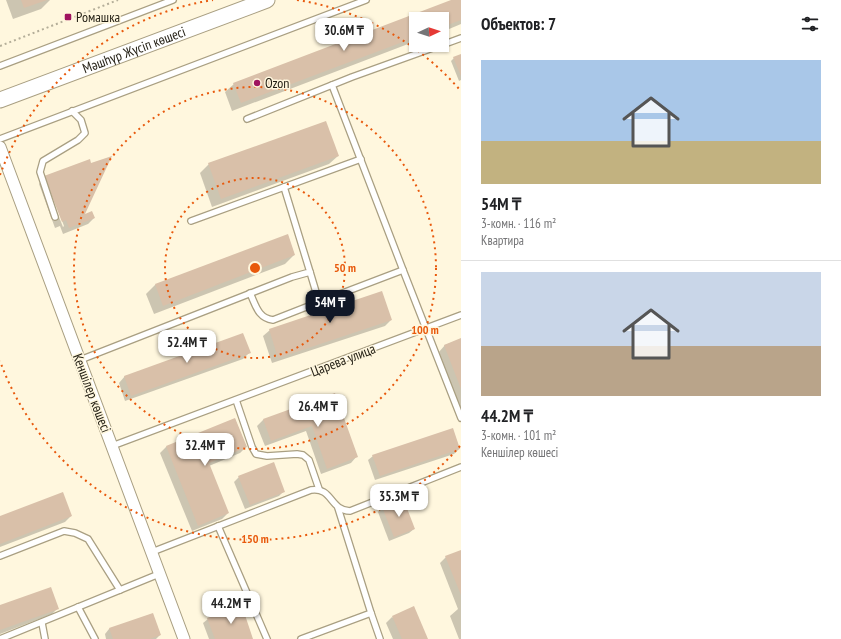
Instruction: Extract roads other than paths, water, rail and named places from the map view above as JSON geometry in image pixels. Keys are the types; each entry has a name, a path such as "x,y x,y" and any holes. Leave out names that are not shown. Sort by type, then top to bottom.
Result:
{"main road":[{"name":"Мәшһүр Жүсіп көшесі","path":"0,100 267,0"}],"street":[{"name":"Кеншілер көшесі","path":"0,147 184,639"}],"lane":[{"path":"0,66 173,0"},
{"path":"0,139 366,0"},
{"path":"449,42 461,38"},
{"path":"247,119 332,85 423,52"},
{"path":"332,85 461,418"},
{"path":"55,217 40,172 43,162 78,140 85,133 81,120 72,111"},
{"path":"191,221 361,159"},
{"path":"284,187 319,302"},
{"path":"250,293 259,312 266,319 273,320 403,270"},
{"path":"80,360 250,293 292,277 310,272"},
{"name":"Царева улица","path":"112,446 461,315"},
{"path":"236,400 252,447 256,454 267,456 303,455 309,460 319,489"},
{"path":"338,508 350,511 461,468"},
{"path":"152,552 311,490 319,489 326,493 338,508 380,639"},
{"path":"218,526 267,639"},
{"path":"0,556 64,531 75,533 88,538 120,590"},
{"path":"0,639 159,574"},
{"path":"78,607 95,639"},
{"path":"301,639 371,613"},
{"path":"42,622 45,639"}],"place":[{"name":"Ромашка","path":"68,17"},
{"name":"Ozon","path":"257,83"}]}
